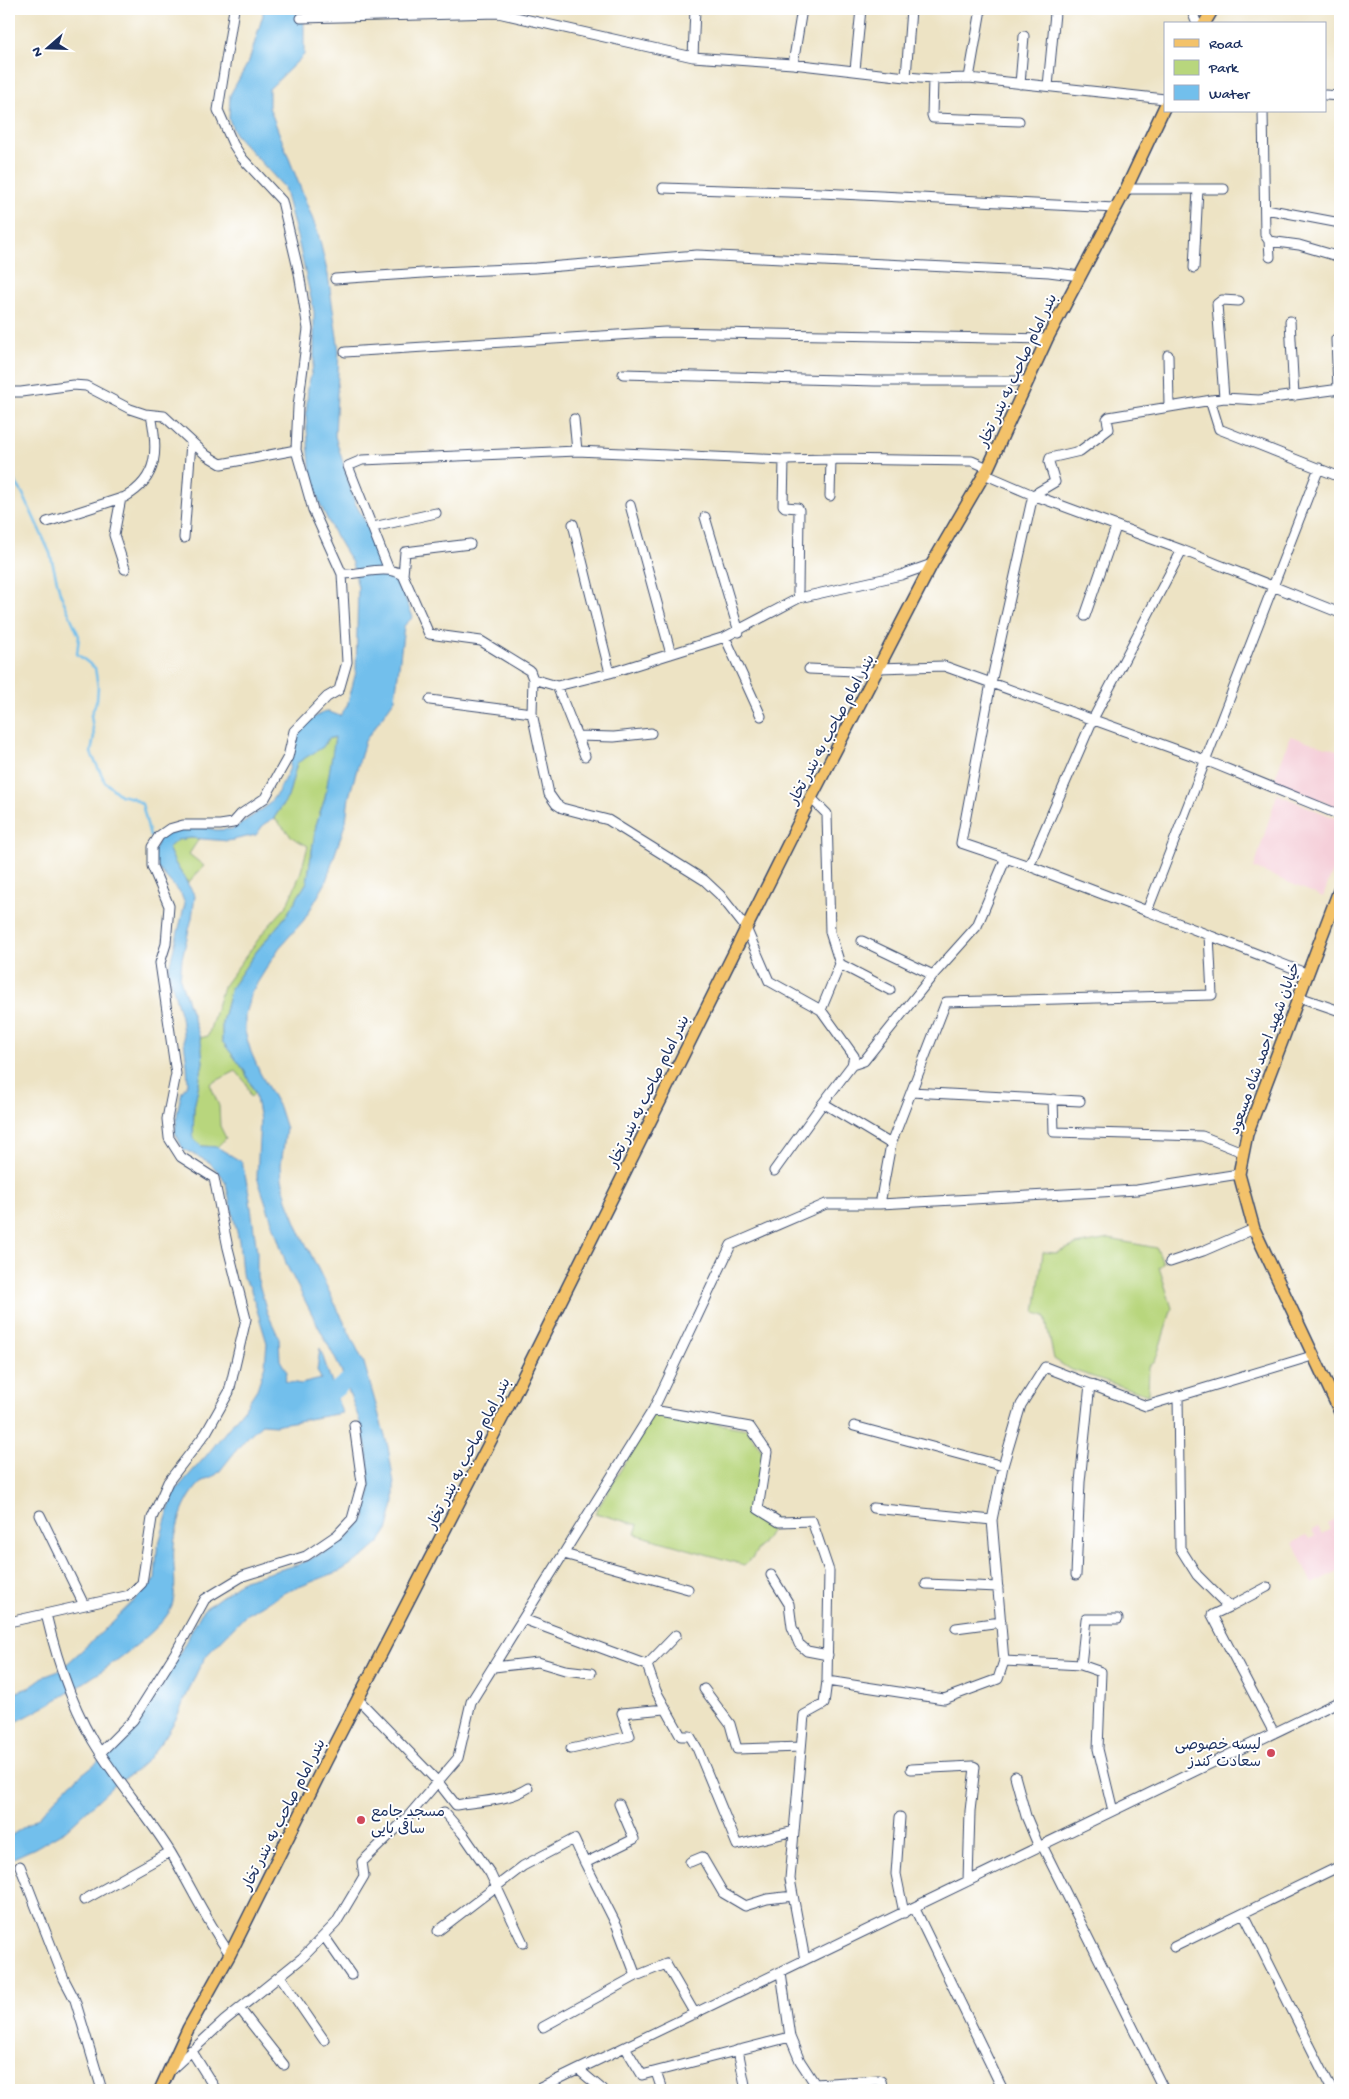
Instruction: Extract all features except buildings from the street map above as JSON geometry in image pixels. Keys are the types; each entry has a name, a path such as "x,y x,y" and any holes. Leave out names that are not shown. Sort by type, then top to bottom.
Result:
{"main road":[{"path":"1205,22 1213,9"},
{"name":"بندر امام صاحب به بندر تخار","path":"160,2090 188,2029 230,1954 512,1399 811,798 879,670 932,564 986,471 1047,339 1114,208 1126,189 1164,108"},
{"name":"خیابان شهید احمد شاه مسعود","path":"1340,888 1247,1134 1239,1174 1254,1229 1312,1356 1340,1412"}],"street":[{"path":"9,1622 130,1595 142,1583 152,1518 168,1482 206,1433 228,1392 246,1319 228,1248 214,1178 181,1158 169,1138 167,1118 176,1074 160,963 166,944 170,906 152,866 152,847 158,836 169,829 183,825 233,823 241,814 264,798 288,757 294,731 327,697 339,690 347,662 346,574 313,510 296,450 298,406 308,329 299,273 282,202 242,158 233,144 218,110 234,9"},
{"path":"693,57 695,9"},
{"path":"793,64 802,9"},
{"path":"855,70 861,9"},
{"path":"906,77 911,9"},
{"path":"969,78 982,9"},
{"path":"1191,9 1196,22"},
{"path":"1213,9 1218,9"},
{"path":"301,18 498,13 693,57 793,64 906,77 933,79 969,78 1164,99"},
{"path":"1048,86 1055,13"},
{"path":"1020,84 1024,36"},
{"path":"933,79 933,118 1020,121"},
{"path":"1326,96 1340,96"},
{"path":"1263,112 1265,236 1269,241 1270,258"},
{"path":"663,188 821,193 1114,208"},
{"path":"1126,189 1224,189"},
{"path":"1194,268 1198,189"},
{"path":"1266,209 1340,223"},
{"path":"1269,241 1299,245 1340,257"},
{"path":"335,279 536,268 697,255 1049,272 1080,276"},
{"path":"1224,398 1217,304 1222,300 1239,301"},
{"path":"1290,321 1294,396"},
{"path":"346,352 665,332 1047,339"},
{"path":"1308,974 1030,866 961,843 991,683 1033,495 1055,482 1049,462 1050,458 1080,452 1109,429 1109,417 1224,398 1259,400 1339,390 1336,339"},
{"path":"1168,355 1169,407"},
{"path":"623,374 875,381 1029,381"},
{"path":"9,392 73,385 86,386 130,409 164,416 206,455 221,464 296,450"},
{"path":"1210,400 1219,429 1340,477"},
{"path":"47,522 134,492 151,471 154,464 156,438 152,415"},
{"path":"574,419 577,451"},
{"path":"184,538 191,442"},
{"path":"388,570 348,466 362,460 577,451 784,460 972,461 986,471 1033,495 1182,550 1340,613"},
{"path":"830,496 831,459"},
{"path":"784,460 783,505 800,510 799,598"},
{"path":"1147,911 1319,468"},
{"path":"121,498 114,535 125,569"},
{"path":"630,505 671,654"},
{"path":"372,527 436,513"},
{"path":"705,517 739,632"},
{"path":"573,524 610,673"},
{"path":"1085,616 1116,527"},
{"path":"470,544 405,552 403,575 429,634 481,641 530,671 533,679 532,713 549,794 556,804 608,820 704,880 720,895 746,928 769,981 821,1010 854,1056 852,1065 774,1171"},
{"path":"1030,866 1093,719 1182,550"},
{"path":"533,679 557,686 610,673 739,632 799,598 901,576 932,564"},
{"path":"346,574 388,570 403,575"},
{"path":"725,637 761,716"},
{"path":"808,669 879,670 944,666 1206,760 1340,815"},
{"path":"557,686 585,756"},
{"path":"430,700 532,713"},
{"path":"577,736 614,737 651,733"},
{"path":"811,798 826,814 830,932 840,964 821,1010"},
{"path":"852,1065 864,1061 933,974 977,926 1006,858"},
{"path":"880,1204 891,1144 946,1002 1212,995 1210,935"},
{"path":"862,941 933,974"},
{"path":"840,964 890,990"},
{"path":"1299,997 1340,1011"},
{"path":"911,1092 1080,1100"},
{"path":"1053,1099 1054,1132 1202,1136 1242,1152"},
{"path":"823,1103 891,1144"},
{"path":"169,2072 192,2050 302,1958 336,1923 364,1876 362,1862 405,1820 458,1758 471,1702 653,1410 731,1245 826,1204 880,1204 1136,1190 1239,1174"},
{"path":"1170,1262 1203,1251 1254,1229"},
{"path":"827,1681 944,1699 998,1678 1004,1661 992,1520 1003,1466 1021,1405 1044,1369 1048,1367 1146,1406 1312,1356"},
{"path":"1076,1575 1080,1482 1090,1384"},
{"path":"1178,1396 1180,1548 1196,1575 1230,1607"},
{"path":"653,1410 750,1428 767,1452 758,1509 779,1522 809,1521 813,1524 829,1571 827,1681 824,1704 804,1715 790,1879 805,1960"},
{"path":"100,1753 133,1720 177,1650 205,1599 243,1576 306,1556 337,1535 352,1519 362,1482 354,1425"},
{"path":"854,1426 1003,1466"},
{"path":"873,1508 992,1520"},
{"path":"40,1515 84,1605"},
{"path":"564,1554 688,1589"},
{"path":"771,1575 789,1604 792,1627 799,1644 807,1651 828,1655"},
{"path":"926,1584 998,1587"},
{"path":"1267,1587 1212,1615 1274,1733"},
{"path":"46,1614 71,1694 87,1731 100,1753 170,1852 212,1929 230,1954"},
{"path":"523,1619 647,1665 665,1709 681,1736 690,1736 697,1748 737,1846 794,1832"},
{"path":"1081,1664 1086,1619 1118,1619"},
{"path":"956,1628 1001,1622"},
{"path":"647,1665 676,1635"},
{"path":"1004,1661 1081,1664 1101,1672 1098,1749 1113,1811"},
{"path":"494,1667 538,1662 565,1670 591,1673"},
{"path":"704,1689 730,1724 737,1750 801,1747"},
{"path":"358,1699 438,1782 456,1805 520,1794 528,1788"},
{"path":"536,2090 1340,1701"},
{"path":"571,1749 630,1736 622,1713 665,1709"},
{"path":"911,1769 974,1766 976,1768 970,1811 968,1882"},
{"path":"1015,1776 1026,1816 1164,2090"},
{"path":"585,1863 634,1839 619,1804"},
{"path":"444,1812 463,1834 490,1873 523,1943"},
{"path":"900,1817 896,1874 904,1913"},
{"path":"438,1932 524,1866 574,1839 617,1926 636,1976"},
{"path":"84,1900 170,1852"},
{"path":"690,1862 702,1857 723,1893 745,1906 767,1898 793,1896"},
{"path":"20,1866 64,1979 75,2000 102,2090"},
{"path":"1174,1947 1340,1866"},
{"path":"914,1907 1003,2090"},
{"path":"1244,1914 1332,2090"},
{"path":"324,1936 351,1975"},
{"path":"542,2027 636,1976 666,1964 695,2014"},
{"path":"781,1972 790,2037 800,2061 815,2084 878,2080 881,2081 883,2090"},
{"path":"280,1976 324,2040"},
{"path":"240,2009 284,2065"},
{"path":"625,2048 642,2076 790,2037"},
{"path":"192,2050 216,2090"},
{"path":"738,2050 746,2090"},
{"path":"579,2070 603,2090"},
{"path":"656,2072 662,2090"}],"shaded area":[{"path":"1290,736 1340,751 1340,809 1274,781"},
{"path":"1277,794 1340,820 1340,852 1323,897 1254,868"},
{"path":"1340,1517 1340,1570 1312,1584 1293,1543 1306,1535 1309,1539 1315,1536 1312,1530 1318,1527 1322,1534 1330,1529 1327,1523"}],"green space":[{"path":"336,737 325,798 316,825 307,882 286,916 256,952 231,988 222,1022 222,1041 244,1070 255,1093 251,1097 246,1083 236,1071 210,1084 219,1106 220,1126 226,1138 217,1147 201,1146 193,1139 194,1108 203,1062 200,1038 208,1036 223,987 266,929 286,907 300,875 308,846 293,838 274,818 288,797 297,763 302,758 323,747 328,739"},
{"path":"199,839 189,854 204,866 188,883 168,848 176,840"},
{"path":"1109,1239 1157,1248 1163,1264 1159,1267 1172,1308 1155,1362 1149,1366 1148,1395 1069,1369 1054,1359 1045,1316 1035,1313 1043,1252 1056,1253 1076,1245"},
{"path":"655,1412 747,1429 764,1454 752,1509 778,1520 752,1558 744,1565 635,1534 638,1525 595,1513"}],"water":[{"path":"263,9 304,9 304,55 269,89 269,107 318,233 328,275 339,351 335,436 355,503 382,552 387,576 398,581 413,617 404,626 395,699 365,741 349,797 346,821 325,884 304,920 279,948 251,993 245,1015 245,1032 251,1052 260,1073 279,1107 286,1129 281,1165 287,1200 299,1230 364,1363 388,1447 394,1484 394,1504 387,1531 380,1542 364,1556 342,1570 286,1592 247,1614 207,1655 198,1670 176,1719 165,1737 148,1759 133,1773 115,1784 66,1830 9,1860 9,1837 39,1817 66,1787 110,1752 136,1725 158,1693 203,1610 244,1580 300,1564 347,1538 365,1518 370,1492 367,1450 359,1419 340,1368 287,1266 257,1177 260,1120 255,1093 244,1070 222,1041 222,1022 231,988 256,952 286,916 307,882 316,825 325,798 335,737 328,739 323,747 297,763 288,797 274,818 264,824 256,835 228,841 191,838 177,840 168,848 195,896 192,918 182,958 180,979 201,1041 203,1062 194,1108 193,1139 201,1146 217,1147 242,1162 249,1193 257,1252 257,1277 267,1312 279,1338 280,1360 287,1372 285,1381 301,1384 321,1379 317,1370 320,1348 342,1413 275,1425 262,1424 256,1429 217,1474 205,1480 197,1487 183,1510 174,1545 174,1598 172,1606 163,1620 147,1637 99,1673 73,1690 9,1725 9,1695 28,1688 43,1677 59,1671 155,1580 157,1550 174,1492 244,1409 257,1389 265,1365 267,1343 250,1287 243,1279 239,1241 226,1184 222,1176 209,1162 183,1149 175,1132 182,1092 188,1083 181,1017 168,971 185,904 181,894 155,865 154,852 159,839 169,831 201,826 216,830 233,829 267,806 278,792 289,770 294,742 301,727 327,711 340,716 347,706 356,672 358,587 352,563 321,506 311,477 306,418 308,387 314,362 314,312 298,240 284,187 235,134 229,119 230,95 249,61 263,15"}],"waterway":[{"path":"9,473 22,492 50,553 60,593 79,636 77,654 95,668 98,687 97,700 91,715 94,736 91,753 105,782 120,795 133,798 142,804 150,836 154,839"},
{"path":"316,1401 324,1399 357,1373"}],"place":[{"name":"لیسه خصوصی سعادت کندز","path":"1271,1753"},
{"name":"مسجد جامع ساقی بایی","path":"361,1820"}]}
